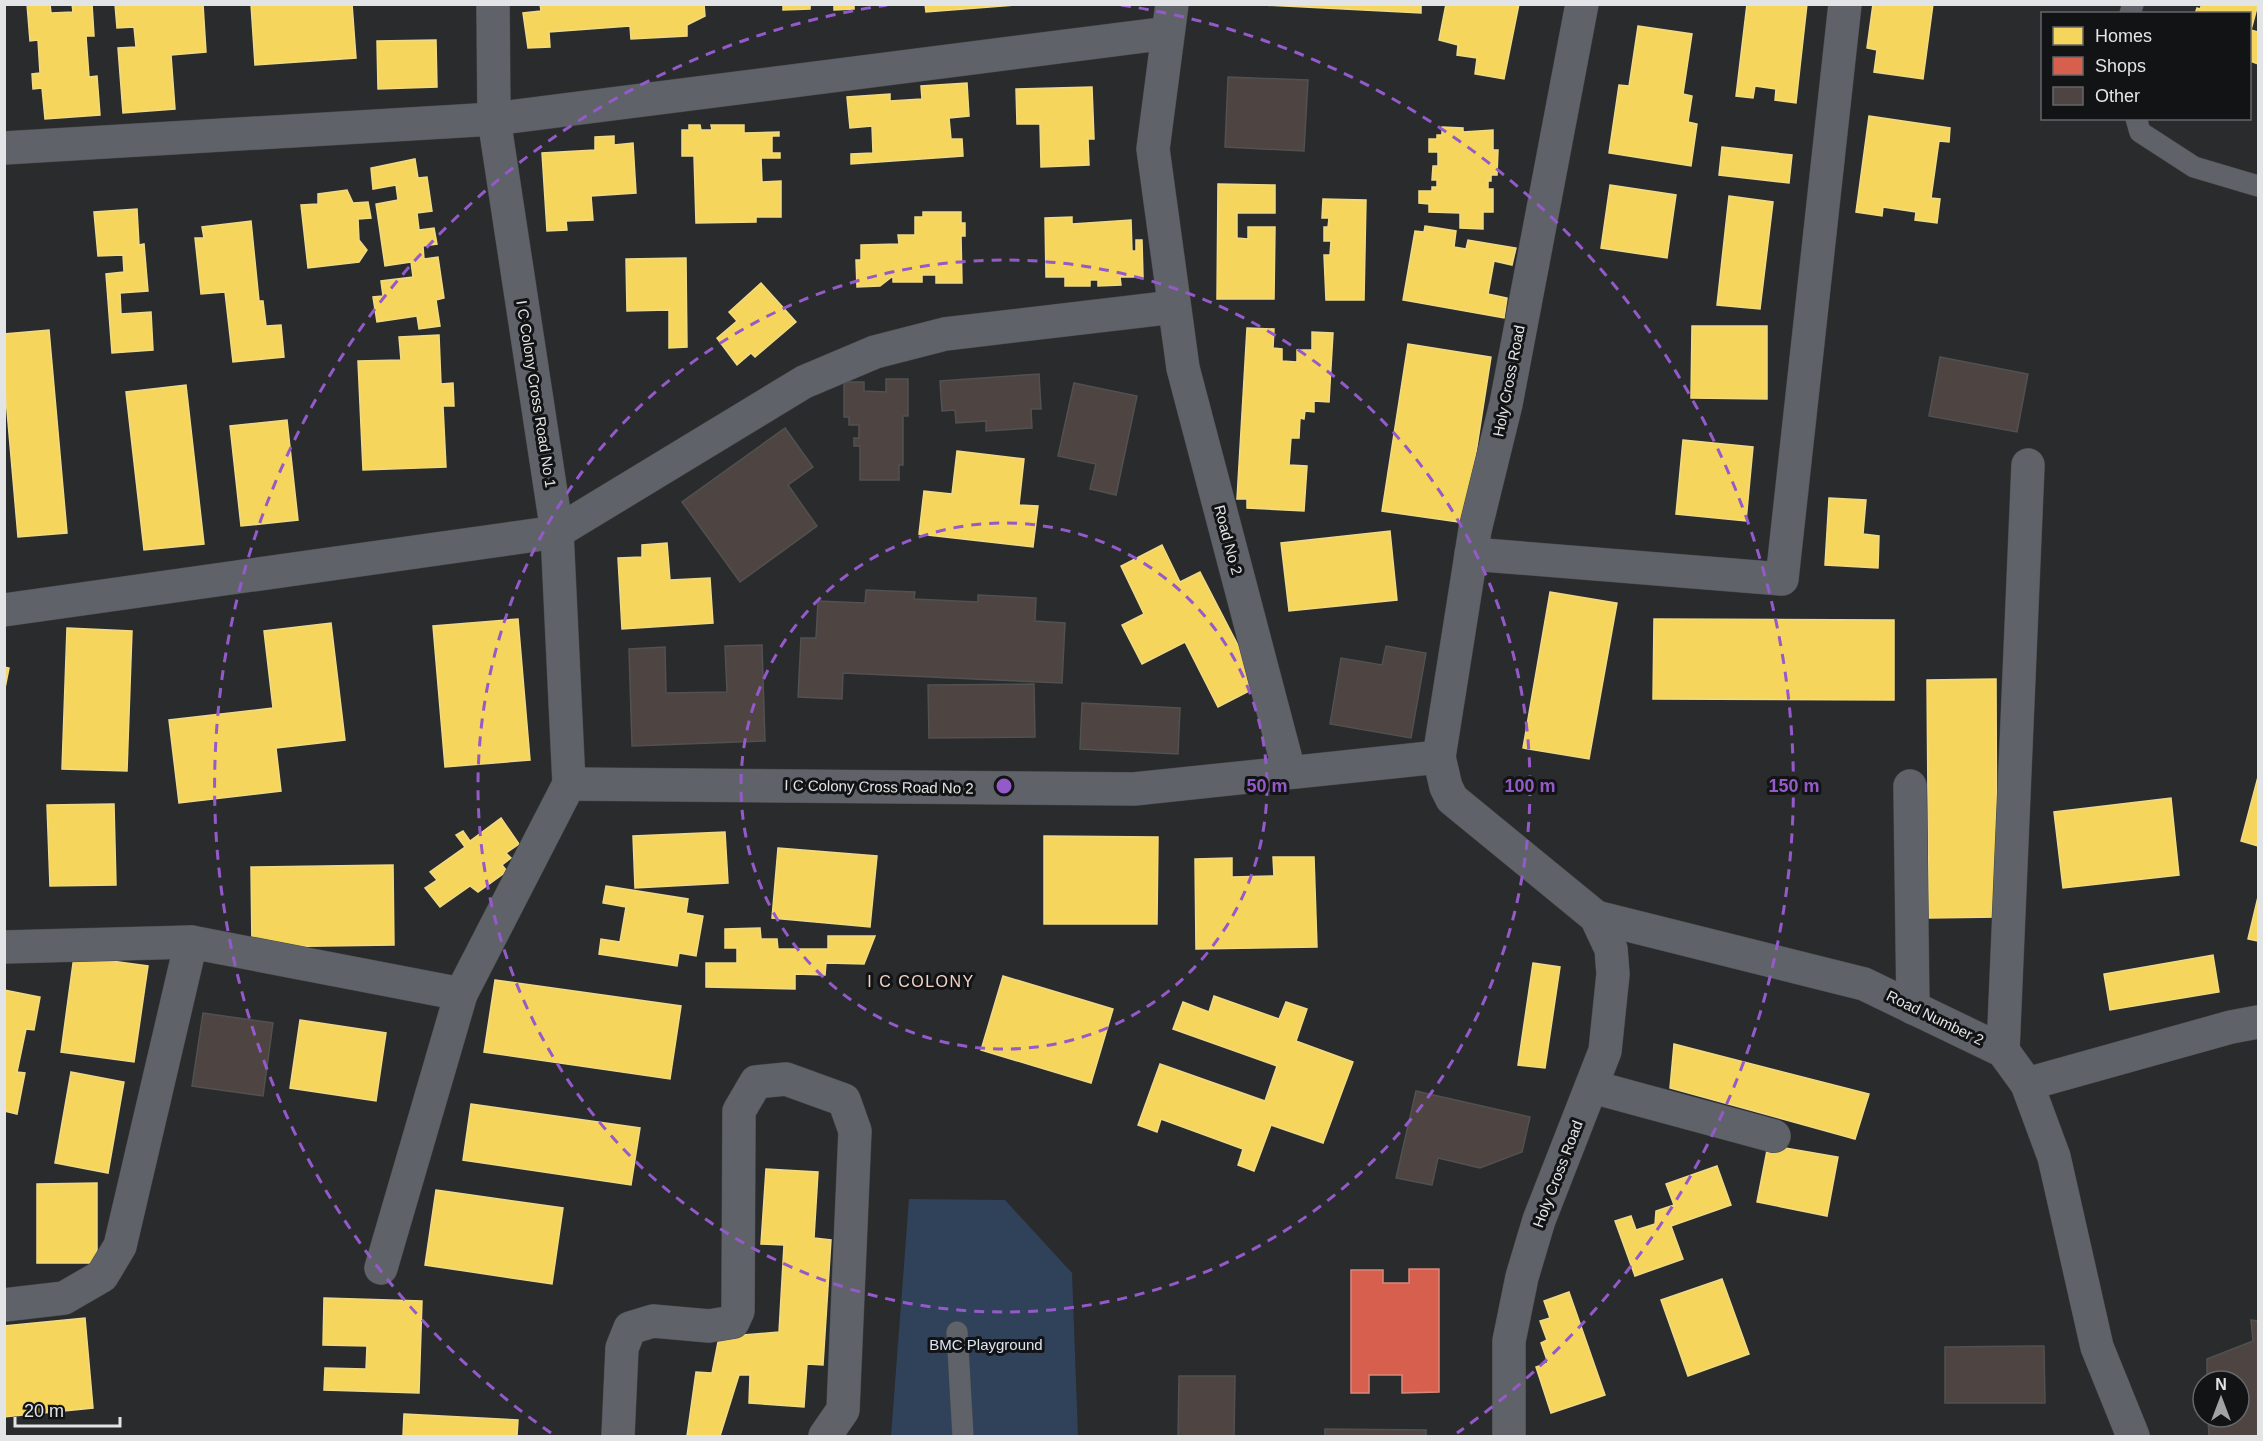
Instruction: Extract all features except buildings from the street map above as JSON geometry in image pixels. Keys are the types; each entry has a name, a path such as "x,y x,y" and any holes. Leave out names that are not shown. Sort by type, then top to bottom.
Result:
{"street":[{"name":"I C Colony Cross Road No 1","path":"494,4 494,120 557,532 569,784"},
{"name":"Holy Cross Road","path":"1439,757 1471,554 1506,404 1582,4"},
{"path":"1471,554 1782,579 1845,4"},
{"path":"4,148 494,120 1170,19"},
{"name":"Road No 2","path":"1170,19 1153,149 1183,368 1289,771"},
{"path":"4,610 557,532 804,382 875,352 945,334 1174,307"},
{"path":"2003,1051 2028,465"},
{"path":"1439,757 1446,787 1452,799 1596,917"},
{"name":"I C Colony Cross Road No 2","path":"569,784 1134,789 1439,757"},
{"path":"381,1268 461,994 569,784"},
{"path":"1910,786 1913,1008"},
{"name":"Holy Cross Road","path":"1509,1437 1509,1341 1522,1277 1539,1220 1593,1087 1605,1051 1613,974 1611,949 1596,917"},
{"name":"Road Number 2","path":"1596,917 1864,984 2003,1051 2027,1084 2054,1157 2097,1347 2133,1437"},
{"path":"4,947 191,942 461,994"},
{"path":"4,1305 64,1298 102,1276 120,1246 191,942"},
{"path":"2027,1084 2231,1027 2259,1023"},
{"path":"618,1437 622,1348 630,1328 653,1321 709,1326 733,1322 738,1311 739,1111 756,1082 786,1079 844,1100 855,1131 843,1410 825,1437"},
{"path":"1593,1087 1774,1136"}],"lane":[{"path":"2137,120 2140,132 2194,167 2259,186"},
{"path":"957,1332 963,1437"}],"green space":[{"name":"BMC Playground","path":"909,1199 1005,1200 1072,1273 1078,1436 891,1436"}],"district":[{"name":"I C COLONY","path":"921,981"}]}
